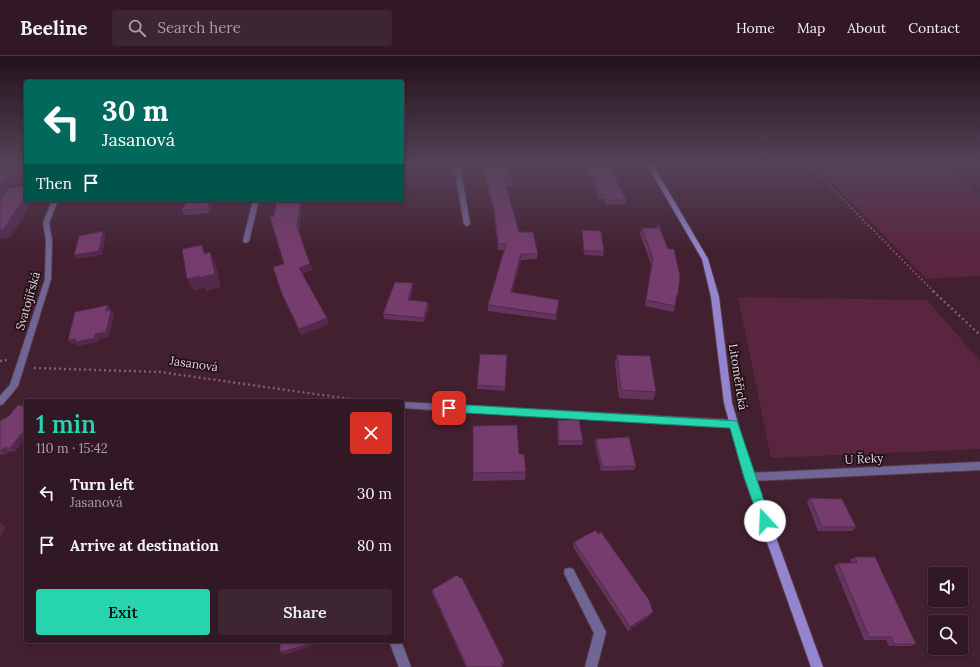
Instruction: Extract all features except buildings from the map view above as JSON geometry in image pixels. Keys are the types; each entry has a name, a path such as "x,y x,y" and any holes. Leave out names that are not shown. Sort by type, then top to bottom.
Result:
{"main road":[{"name":"Litoměřická","path":"667,194 705,259 715,297 728,403 749,477 817,667"}],"street":[{"path":"462,194 468,224"},
{"name":"Svatojiřská","path":"0,402 14,386 48,280 49,240 46,224 54,202"},
{"path":"246,241 256,202"},
{"path":"404,405 734,424"},
{"name":"U Řeky","path":"749,477 980,466"},
{"path":"569,573 600,632 591,667"},
{"path":"396,643 405,667"}],"path":[{"path":"837,194 920,279 980,335"},
{"name":"Jasanová","path":"20,367 160,372 350,399"}],"shaded area":[{"path":"844,194 978,194 980,195 980,276 926,279"},
{"path":"738,297 927,300 980,361 980,449 771,458"}],"route":[{"path":"449,408 734,424 749,477 765,521"}]}
